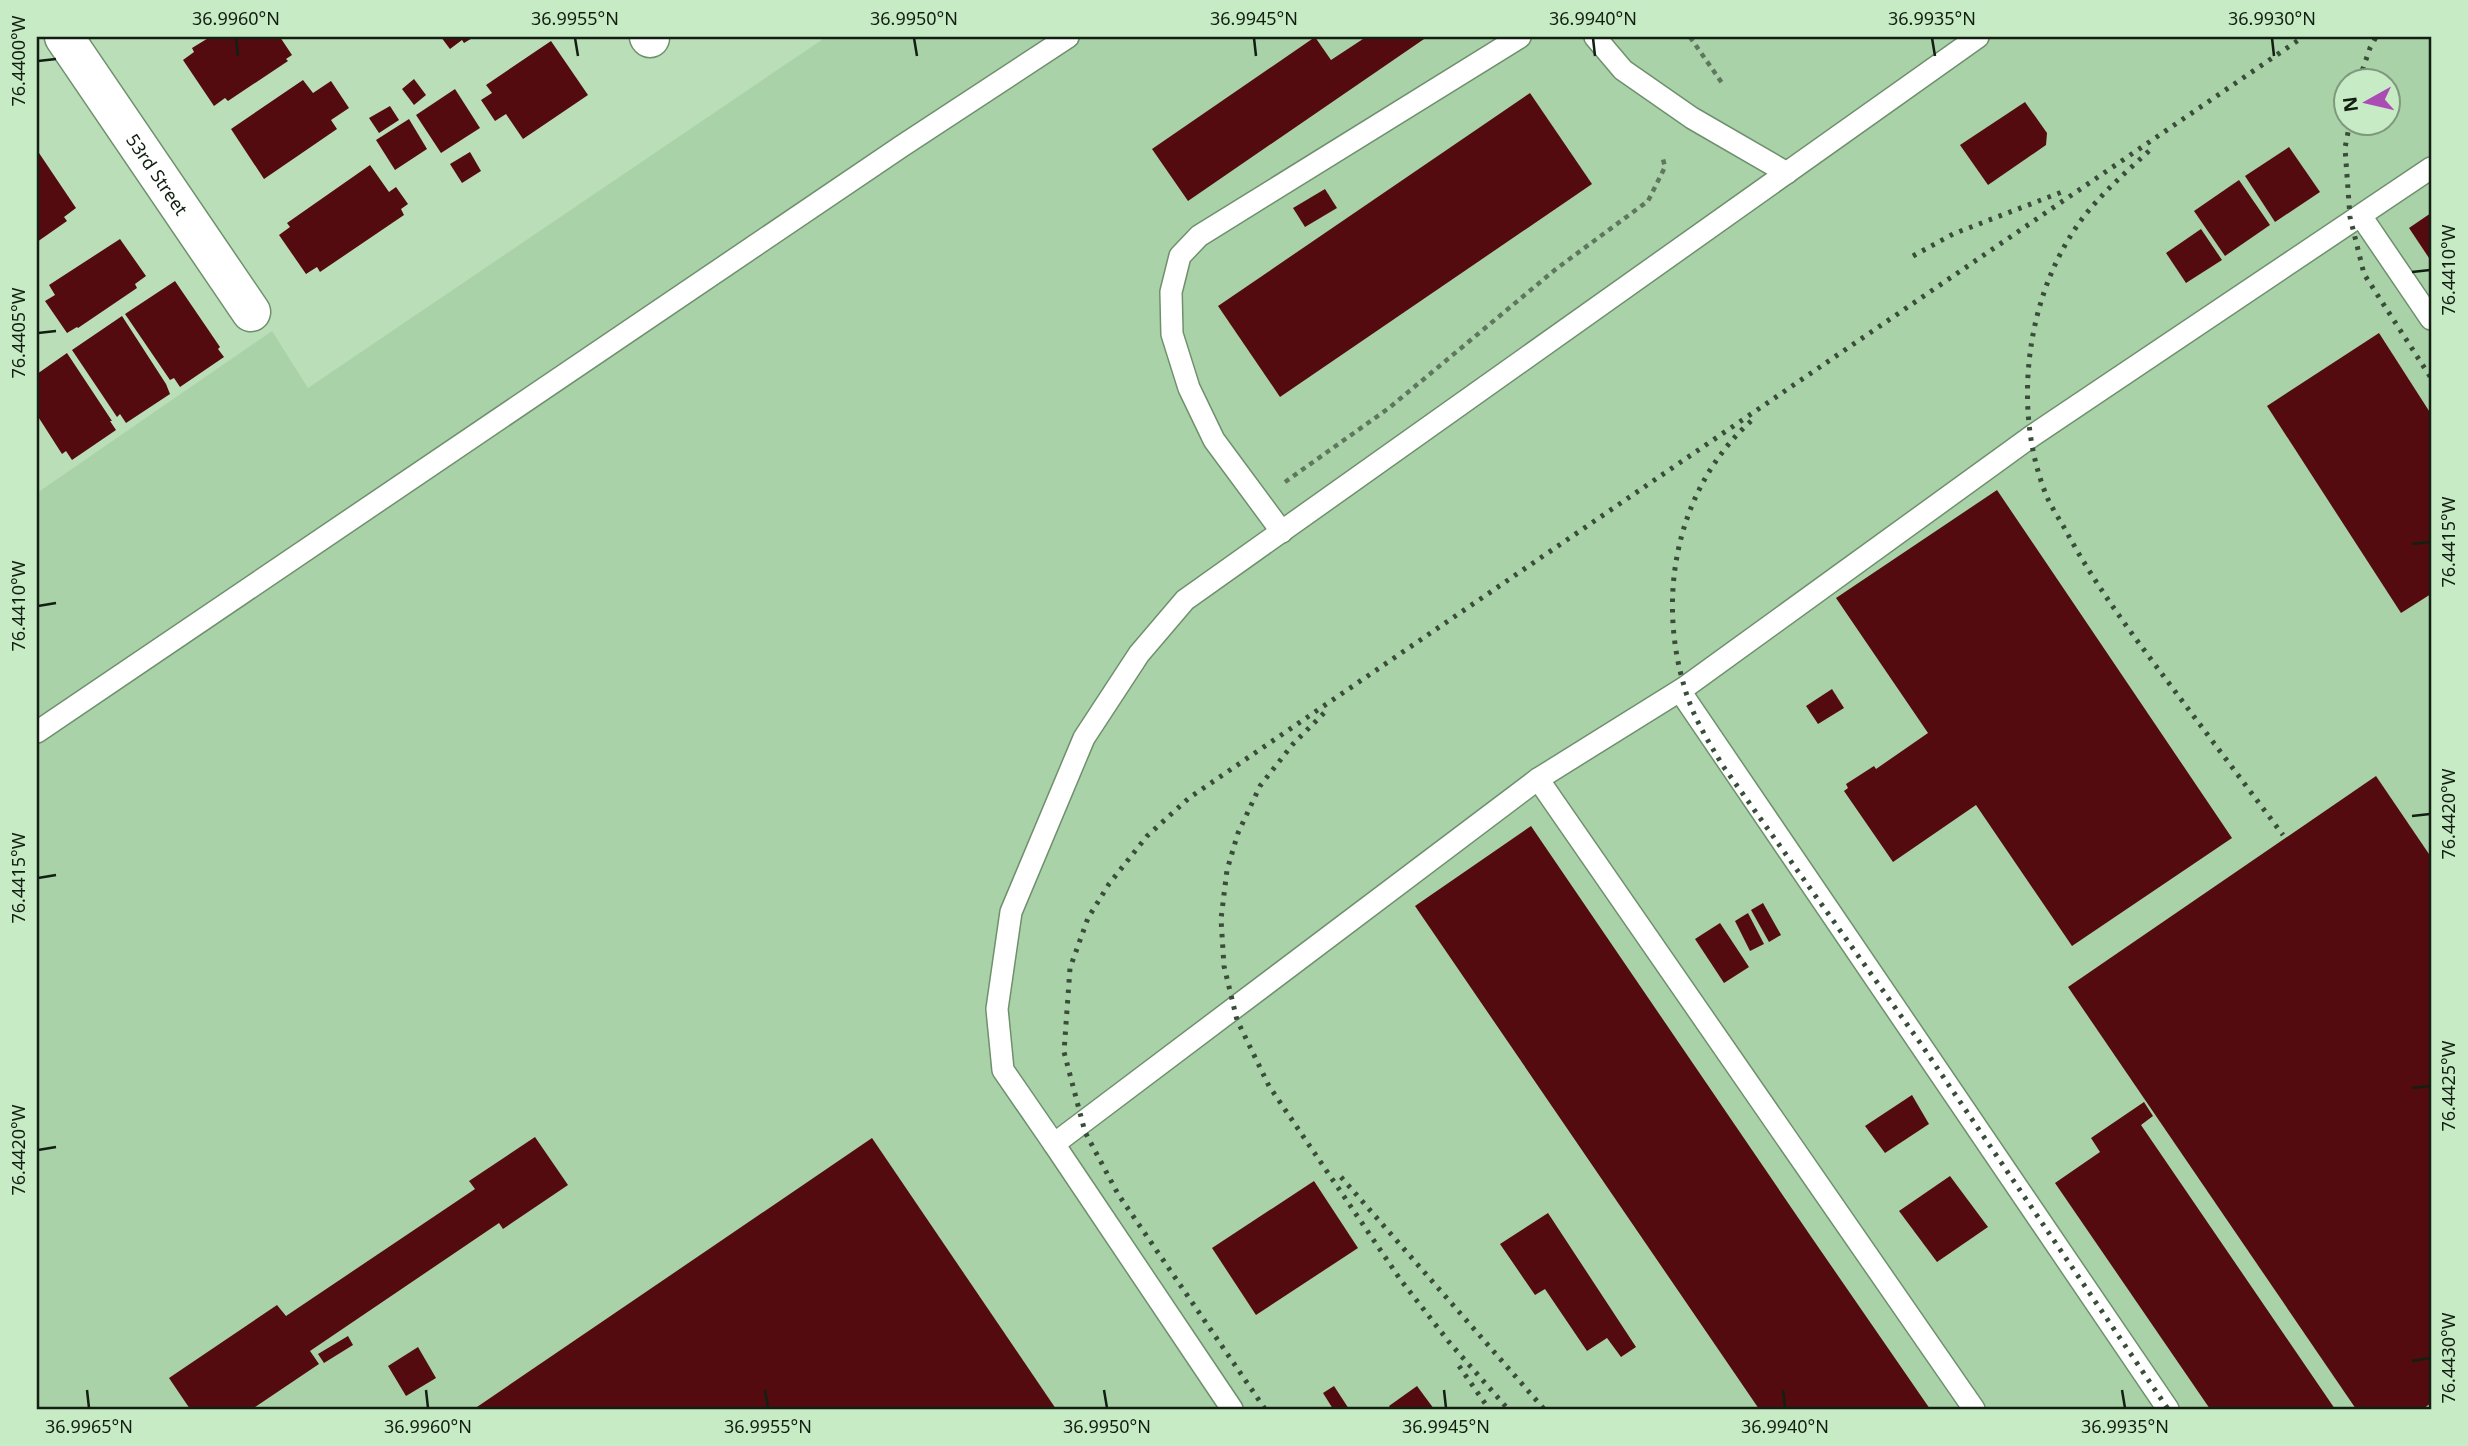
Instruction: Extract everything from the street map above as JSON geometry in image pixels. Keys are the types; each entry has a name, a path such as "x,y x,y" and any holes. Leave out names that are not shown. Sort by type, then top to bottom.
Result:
{"street":[{"name":"53rd Street","path":"64,37 251,312"}],"lane":[{"path":"37,732 890,153 1068,37"},
{"path":"1282,532 1214,440 1185,377 1172,334 1171,292 1180,256 1199,236 1520,37"},
{"path":"1595,37 1623,70 1692,118 1787,173"},
{"path":"1232,1409 1003,1070 997,1009 1012,912 1084,738 1139,654 1185,600 1978,37"},
{"path":"1054,1144 1538,779 1680,691 2032,436 2431,168"},
{"path":"2361,216 2431,319"},
{"path":"1680,691 2168,1409"},
{"path":"1538,779 1974,1409"}],"path":[{"path":"1690,37 1722,83"},
{"path":"1259,501 1389,408 1556,269 1648,201 1665,167 1662,155"}],"shaded area":[{"path":"826,37 2431,37 2431,1409 37,1409 37,493 272,331 308,388"}],"building":[{"path":"210,37 280,37 292,55 286,59 288,61 228,101 225,98 214,106 183,60 194,52 192,48"},
{"path":"441,37 474,37 464,43 462,40 450,49"},
{"path":"1315,37 1331,60 1366,37 1427,37 1188,201 1152,149"},
{"path":"551,41 588,95 523,139 506,114 495,121 481,100 492,93 486,85"},
{"path":"414,79 426,95 414,105 402,89"},
{"path":"303,80 313,93 331,81 349,108 331,120 337,129 264,179 231,129"},
{"path":"455,89 480,128 441,153 416,115"},
{"path":"1530,93 1592,184 1280,397 1218,306"},
{"path":"2025,102 2047,133 2046,145 1988,185 1960,145"},
{"path":"390,106 399,120 379,133 369,118"},
{"path":"409,119 427,149 395,170 376,140"},
{"path":"2289,147 2320,192 2275,222 2245,176"},
{"path":"470,152 481,171 462,183 450,164"},
{"path":"39,153 76,208 64,217 67,221 37,242 37,154"},
{"path":"370,165 389,192 396,187 408,204 401,209 404,215 320,272 317,267 306,274 279,235 290,227 287,223"},
{"path":"2239,180 2270,225 2225,256 2194,211"},
{"path":"1325,189 1337,208 1305,227 1293,208"},
{"path":"2431,213 2431,261 2409,228"},
{"path":"2201,229 2222,260 2186,283 2166,253"},
{"path":"120,239 146,276 135,284 137,288 67,333 45,301 55,295 49,285"},
{"path":"175,281 224,357 180,387 174,378 170,380 125,314"},
{"path":"122,316 170,394 126,423 120,414 117,417 72,350"},
{"path":"2379,333 2431,414 2431,594 2401,613 2267,406"},
{"path":"67,353 116,430 72,460 66,451 62,454 37,415 37,374"},
{"path":"1997,490 2232,838 2072,946 1976,805 1893,862 1844,791 1848,788 1846,784 1874,766 1876,769 1928,733 1836,598"},
{"path":"1832,689 1844,708 1818,724 1806,706"},
{"path":"2376,776 2431,857 2431,1403 2423,1409 2356,1409 2068,987"},
{"path":"1531,826 1930,1409 1759,1409 1415,906"},
{"path":"1763,903 1781,935 1769,942 1751,910"},
{"path":"1748,913 1764,944 1750,951 1735,921"},
{"path":"1720,923 1749,967 1724,983 1695,939"},
{"path":"1912,1095 1929,1124 1885,1153 1865,1126"},
{"path":"2144,1102 2153,1116 2141,1125 2335,1409 2210,1409 2055,1183 2100,1152 2091,1138"},
{"path":"535,1137 568,1185 503,1229 499,1223 310,1351 319,1364 252,1409 190,1409 169,1378 277,1305 286,1316 475,1189 469,1181"},
{"path":"872,1138 1056,1409 474,1409"},
{"path":"1950,1176 1988,1227 1937,1262 1899,1211"},
{"path":"1314,1181 1358,1248 1256,1315 1212,1248"},
{"path":"1548,1213 1636,1347 1621,1357 1607,1338 1587,1351 1545,1289 1535,1295 1500,1244"},
{"path":"348,1336 353,1345 324,1363 318,1354"},
{"path":"418,1347 436,1378 406,1396 388,1366"},
{"path":"1334,1386 1349,1409 1333,1409 1323,1393"},
{"path":"1417,1386 1434,1409 1391,1409 1389,1406"}],"railway":[{"path":"1265,1409 1118,1194 1085,1132 1064,1052 1070,968 1088,918 1109,884 1147,836 1189,798 2303,37"},
{"path":"2364,66 2376,37"},
{"path":"2347,136 2345,148 2350,217 2364,274 2431,378"},
{"path":"2149,151 2105,192 2082,219 2063,249 2048,282 2037,317 2027,391 2029,427 2036,463 2051,505 2108,599 2283,835"},
{"path":"1913,256 1953,234 2067,190"},
{"path":"1751,421 1726,448 1705,478 1690,510 1679,545 1673,617 1676,653 1692,709 1723,766 1921,1044 2168,1409"},
{"path":"1324,713 1293,744 1260,786 1238,833 1227,870 1221,919 1224,966 1237,1020 1269,1086 1400,1279 1449,1342 1508,1409"},
{"path":"1341,1177 1544,1409"},
{"path":"1459,1366 1489,1409"}]}
